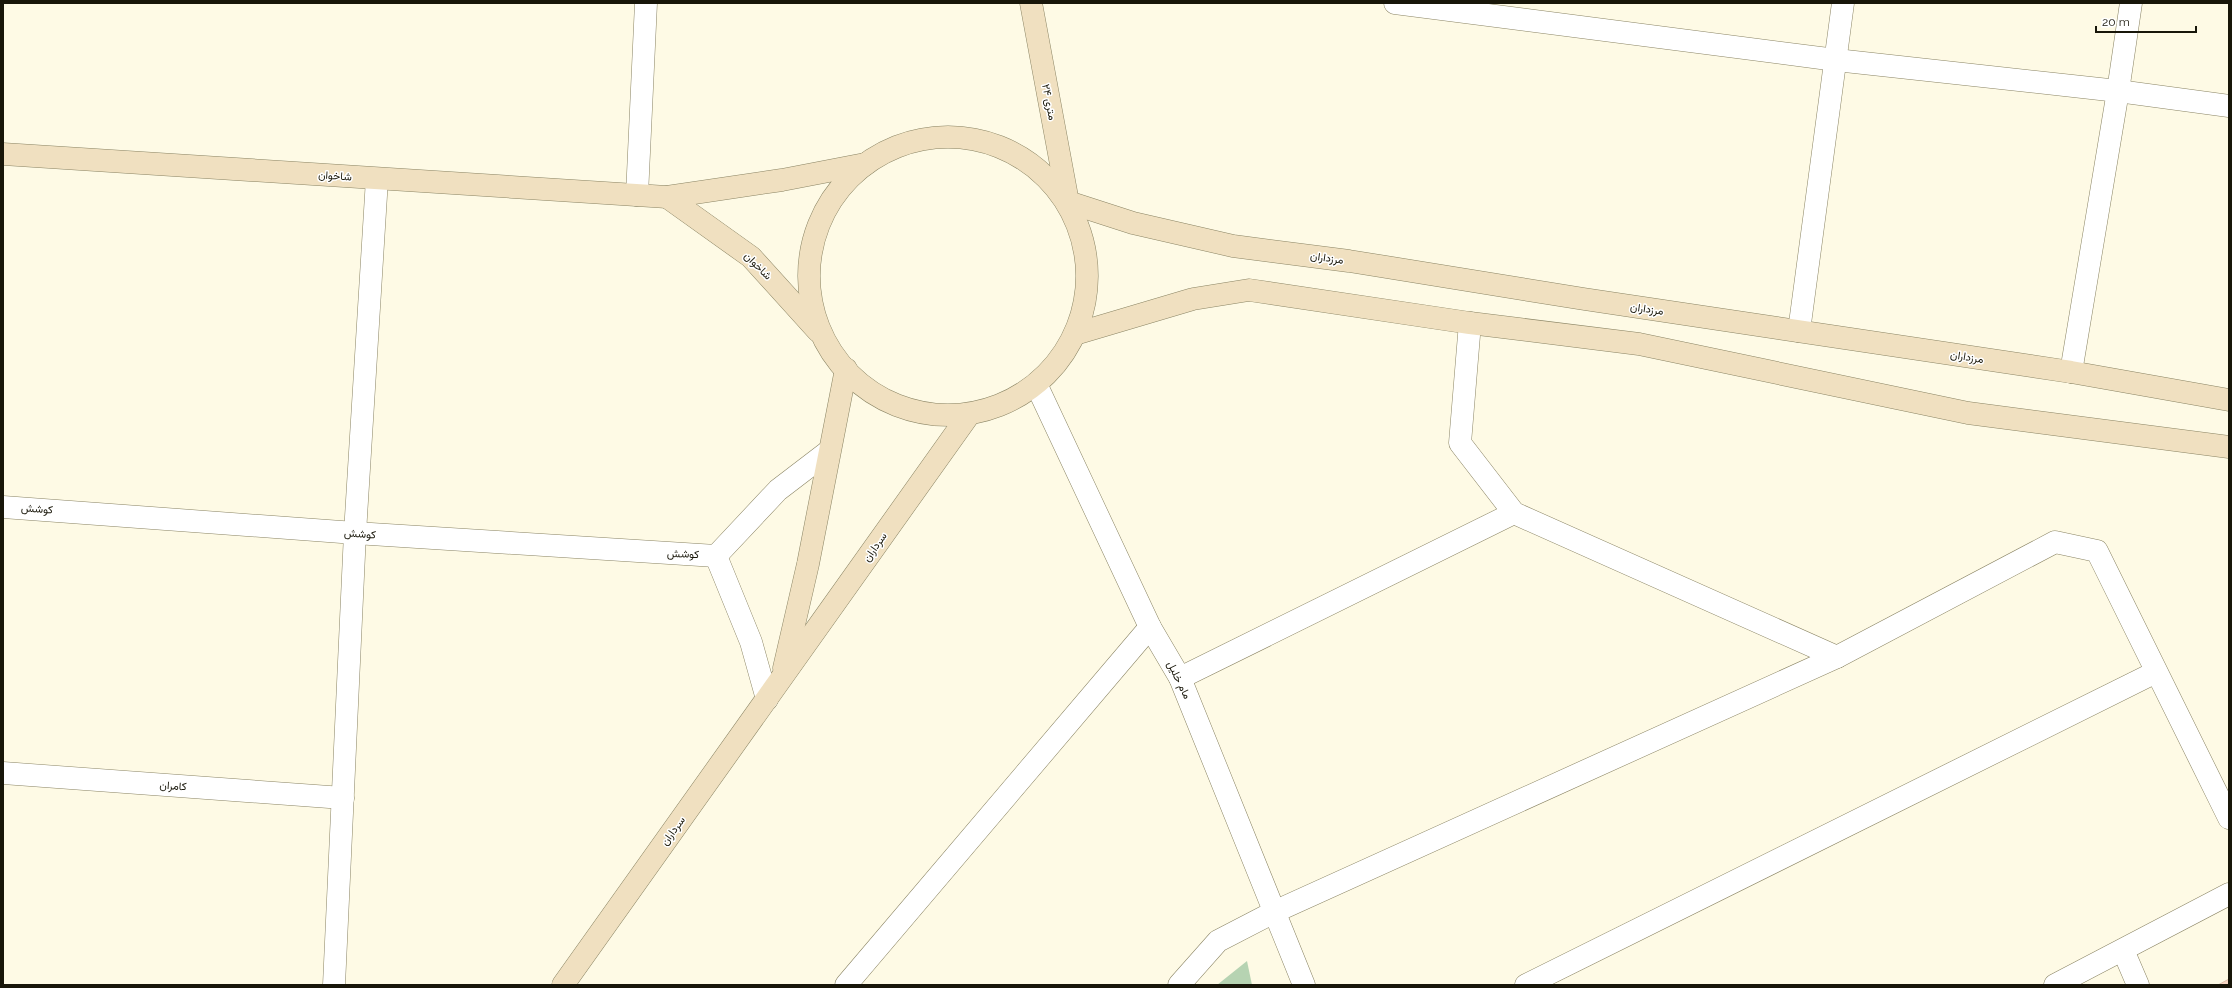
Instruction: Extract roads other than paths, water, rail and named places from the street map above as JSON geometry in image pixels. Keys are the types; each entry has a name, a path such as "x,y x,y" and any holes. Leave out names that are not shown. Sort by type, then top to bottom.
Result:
{"street":[{"path":"636,195 646,3"},
{"name":"۲۴ متری","path":"1030,3 1068,202"},
{"path":"1395,3 1836,60 2118,91 2229,106"},
{"path":"1799,331 1843,3"},
{"path":"2071,372 2118,91 2131,3"},
{"path":"819,331 809,284 814,238 834,198 865,164 905,142 952,137 996,144 1037,166 1068,202 1085,247 1087,289 1074,334 1050,376 1010,401 968,416"},
{"name":"شاخوان","path":"3,154 667,197 782,180 865,164"},
{"path":"334,985 355,534 377,179"},
{"name":"شاخوان","path":"667,197 751,256 819,331 846,369 878,399 922,415 968,416"},
{"name":"مرزداران","path":"1068,202 1133,223 1233,246 1349,261 2071,372 2229,400"},
{"path":"1074,334 1193,299 1249,290 1470,323 1639,344 1968,413 2229,447"},
{"path":"1470,323 1460,443 1514,514 1837,658"},
{"name":"سرداران","path":"782,678 808,564 846,369"},
{"name":"مام خلیل","path":"1036,384 1150,627 1180,678 1304,985"},
{"name":"سرداران","path":"563,985 968,416"},
{"path":"767,699 751,642 716,556 778,490 830,451"},
{"name":"کوشش","path":"3,507 355,534 716,556"},
{"path":"1180,678 1514,514"},
{"path":"1178,985 1218,940 1274,912 1837,658 2056,542 2097,551 2229,818"},
{"path":"846,985 1150,627"},
{"path":"1526,985 2156,672"},
{"name":"کامران","path":"3,773 343,798"},
{"path":"2055,985 2229,894"},
{"path":"2123,950 2138,985"}]}
